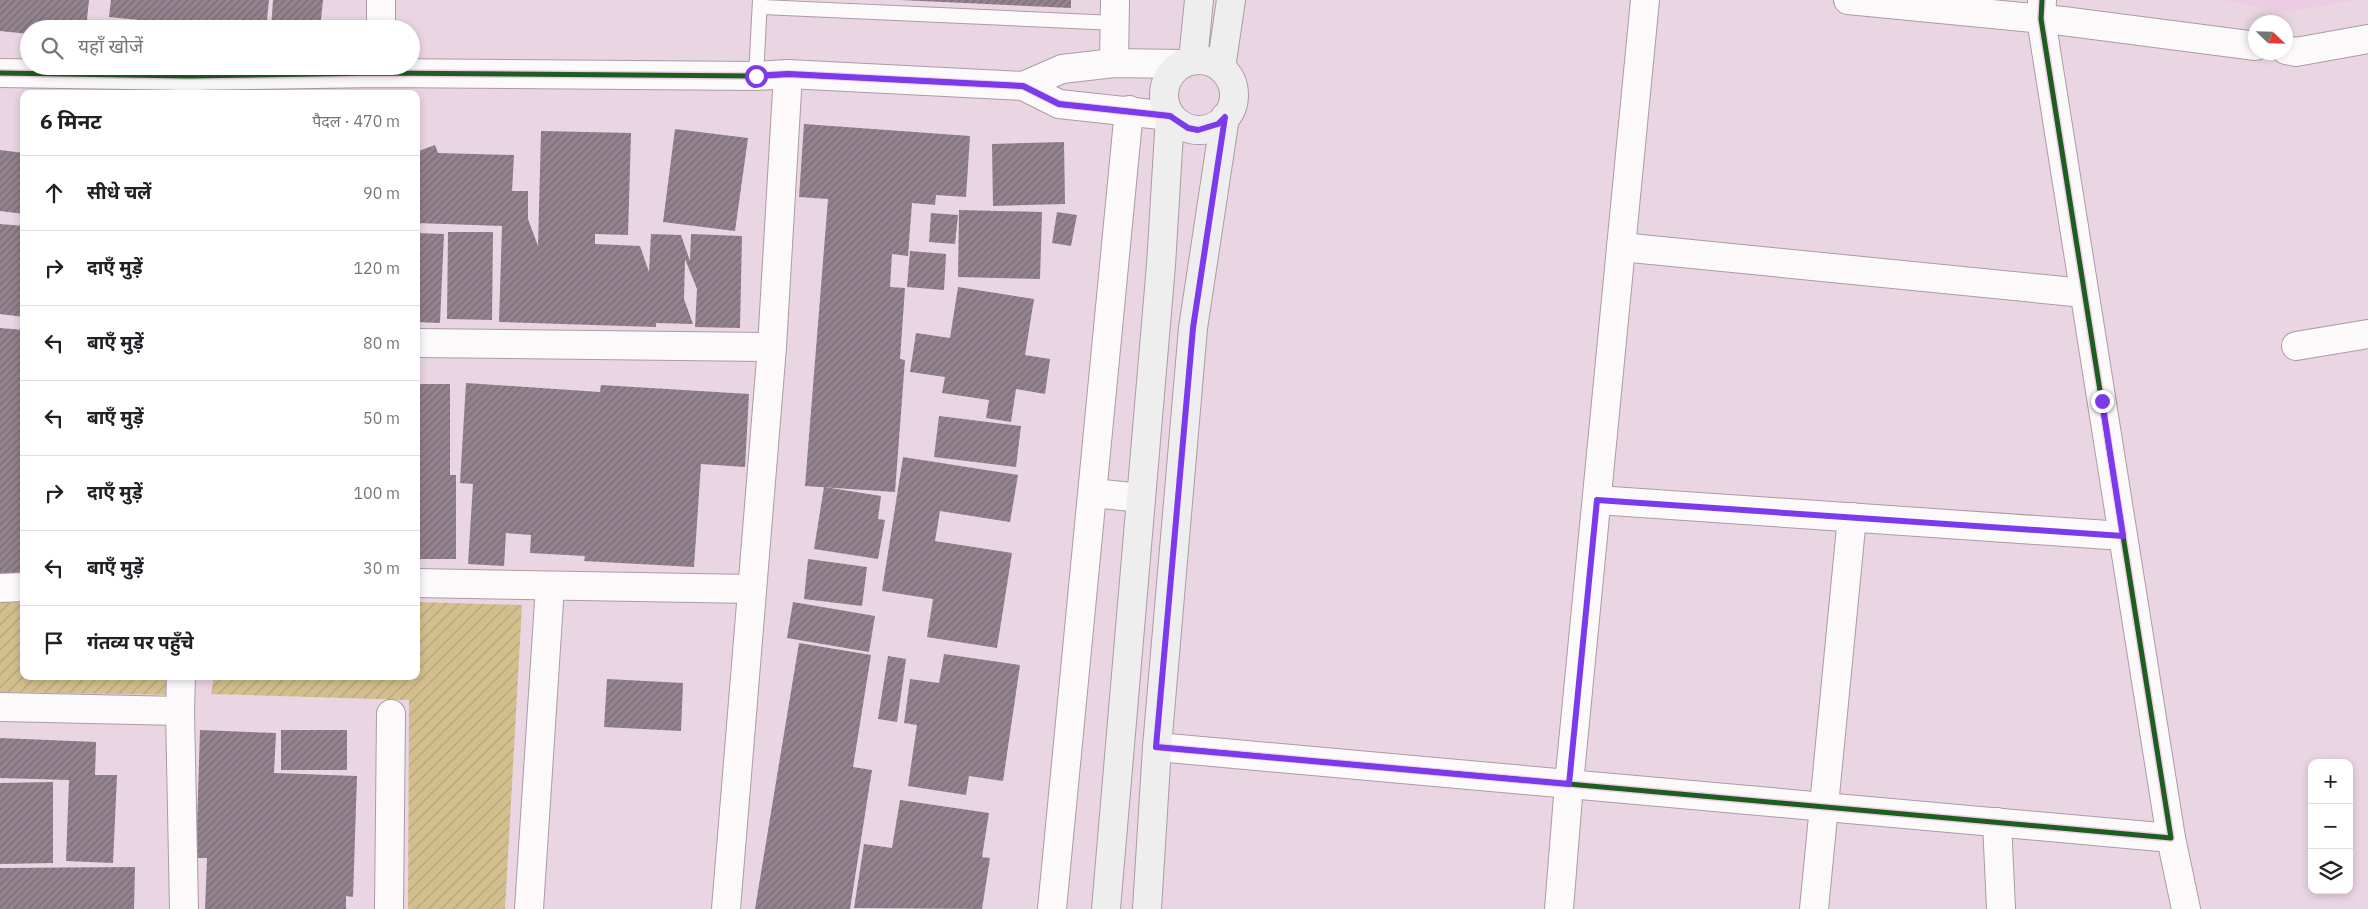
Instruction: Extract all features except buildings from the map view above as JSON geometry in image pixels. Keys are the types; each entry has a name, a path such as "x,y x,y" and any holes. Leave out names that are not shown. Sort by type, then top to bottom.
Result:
{"main road":[{"path":"1187,62 1199,0"},
{"path":"1221,68 1231,0"},
{"path":"1106,909 1160,265 1170,116 1164,94 1166,82 1172,72 1187,62 1205,60 1221,68 1230,80 1233,90 1231,109 1218,124 1198,130 1188,128 1170,116"},
{"path":"1147,909 1156,747 1193,328 1225,117"}],"street":[{"path":"381,20 382,0"},
{"path":"1560,909 1569,784 1645,0"},
{"path":"1848,0 2041,9 2248,45"},
{"path":"2041,9 2084,293 2171,838 2186,909"},
{"path":"1114,63 1116,11"},
{"path":"2293,51 2368,39"},
{"path":"1023,86 1062,69 1114,63 1187,62"},
{"path":"420,71 756,76 788,74 1023,86 1059,104 1129,110 1170,116"},
{"path":"0,73 20,74"},
{"path":"726,909 772,347 788,74"},
{"path":"31,75 188,85 315,75"},
{"path":"1052,909 1129,110"},
{"path":"1621,247 2084,293"},
{"path":"2296,346 2367,340"},
{"path":"420,343 772,347"},
{"path":"1093,493 1141,498"},
{"path":"1597,500 2123,536"},
{"path":"1814,909 1852,517"},
{"path":"420,584 752,589"},
{"path":"0,588 20,586"},
{"path":"529,909 550,586"},
{"path":"181,680 184,909"},
{"path":"0,707 180,710"},
{"path":"389,909 391,714"},
{"path":"1156,747 2171,838"},
{"path":"1997,822 2001,909"}],"lane":[{"path":"756,76 760,3 1116,11"}],"shaded area":[{"path":"2222,0 2354,0 2287,12"},
{"path":"0,598 20,598 20,680 182,680 180,695 0,692"},
{"path":"420,602 522,605 505,909 408,909 409,700 211,694 213,680 420,680"}],"cycle path":[{"path":"1157,747 2171,838 2041,19 2042,0"},
{"path":"0,73 20,73"},
{"path":"420,73 756,76 788,74 1023,86 1059,104 1170,116"},
{"path":"125,75 252,75"}],"route":[{"path":"756,76 788,74 1023,86 1059,104 1129,110 1170,116 1178,124 1198,130 1208,129 1218,124 1225,117 1193,328 1156,747 1569,784 1597,500 2123,536 2102,401"}]}
